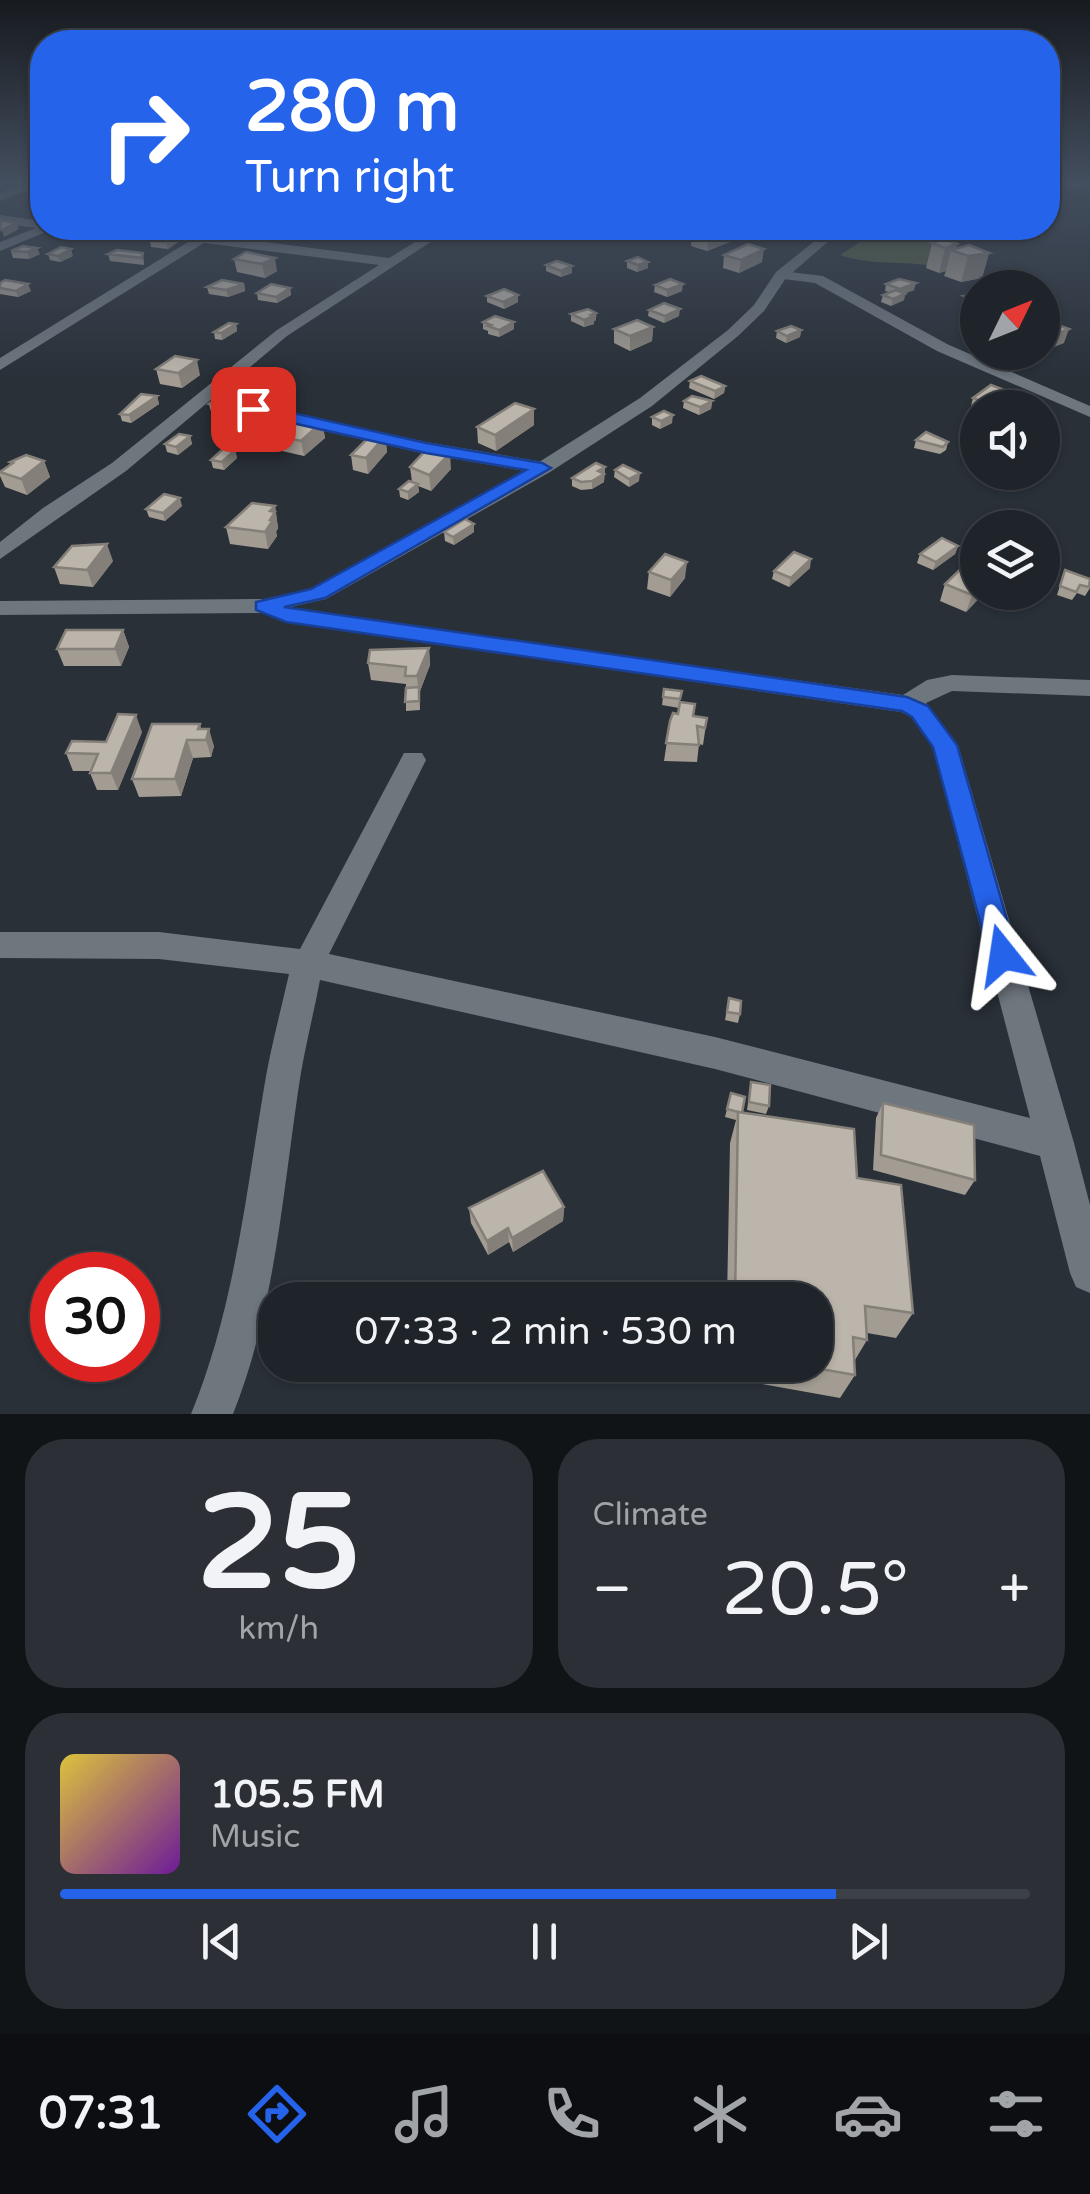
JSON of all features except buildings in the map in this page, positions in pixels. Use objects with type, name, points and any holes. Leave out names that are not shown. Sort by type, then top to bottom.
[{"type":"street","points":[[0,365],[191,246]]},
{"type":"street","points":[[258,246],[387,262]]},
{"type":"street","points":[[0,552],[50,512],[119,468],[282,333],[415,246]]},
{"type":"street","points":[[0,608],[264,606],[318,594],[542,468],[682,377],[759,308],[780,275],[816,246]]},
{"type":"street","points":[[780,275],[818,280],[944,348],[1090,412]]},
{"type":"street","points":[[203,398],[426,448],[542,468]]},
{"type":"street","points":[[264,606],[286,616],[907,704],[920,711],[945,745],[1090,1273]]},
{"type":"street","points":[[907,704],[936,686],[952,683],[1090,688]]},
{"type":"street","points":[[212,1414],[227,1377],[257,1253],[281,1088],[307,966],[413,760]]},
{"type":"street","points":[[0,945],[100,943],[212,950],[510,1004],[805,1073],[1056,1143]]},
{"type":"green space","points":[[854,246],[950,246],[926,265],[872,262],[840,255]]},
{"type":"route","points":[[253,409],[426,448],[542,468],[318,594],[264,606],[286,616],[907,704],[920,711],[945,745],[1003,955]]}]
